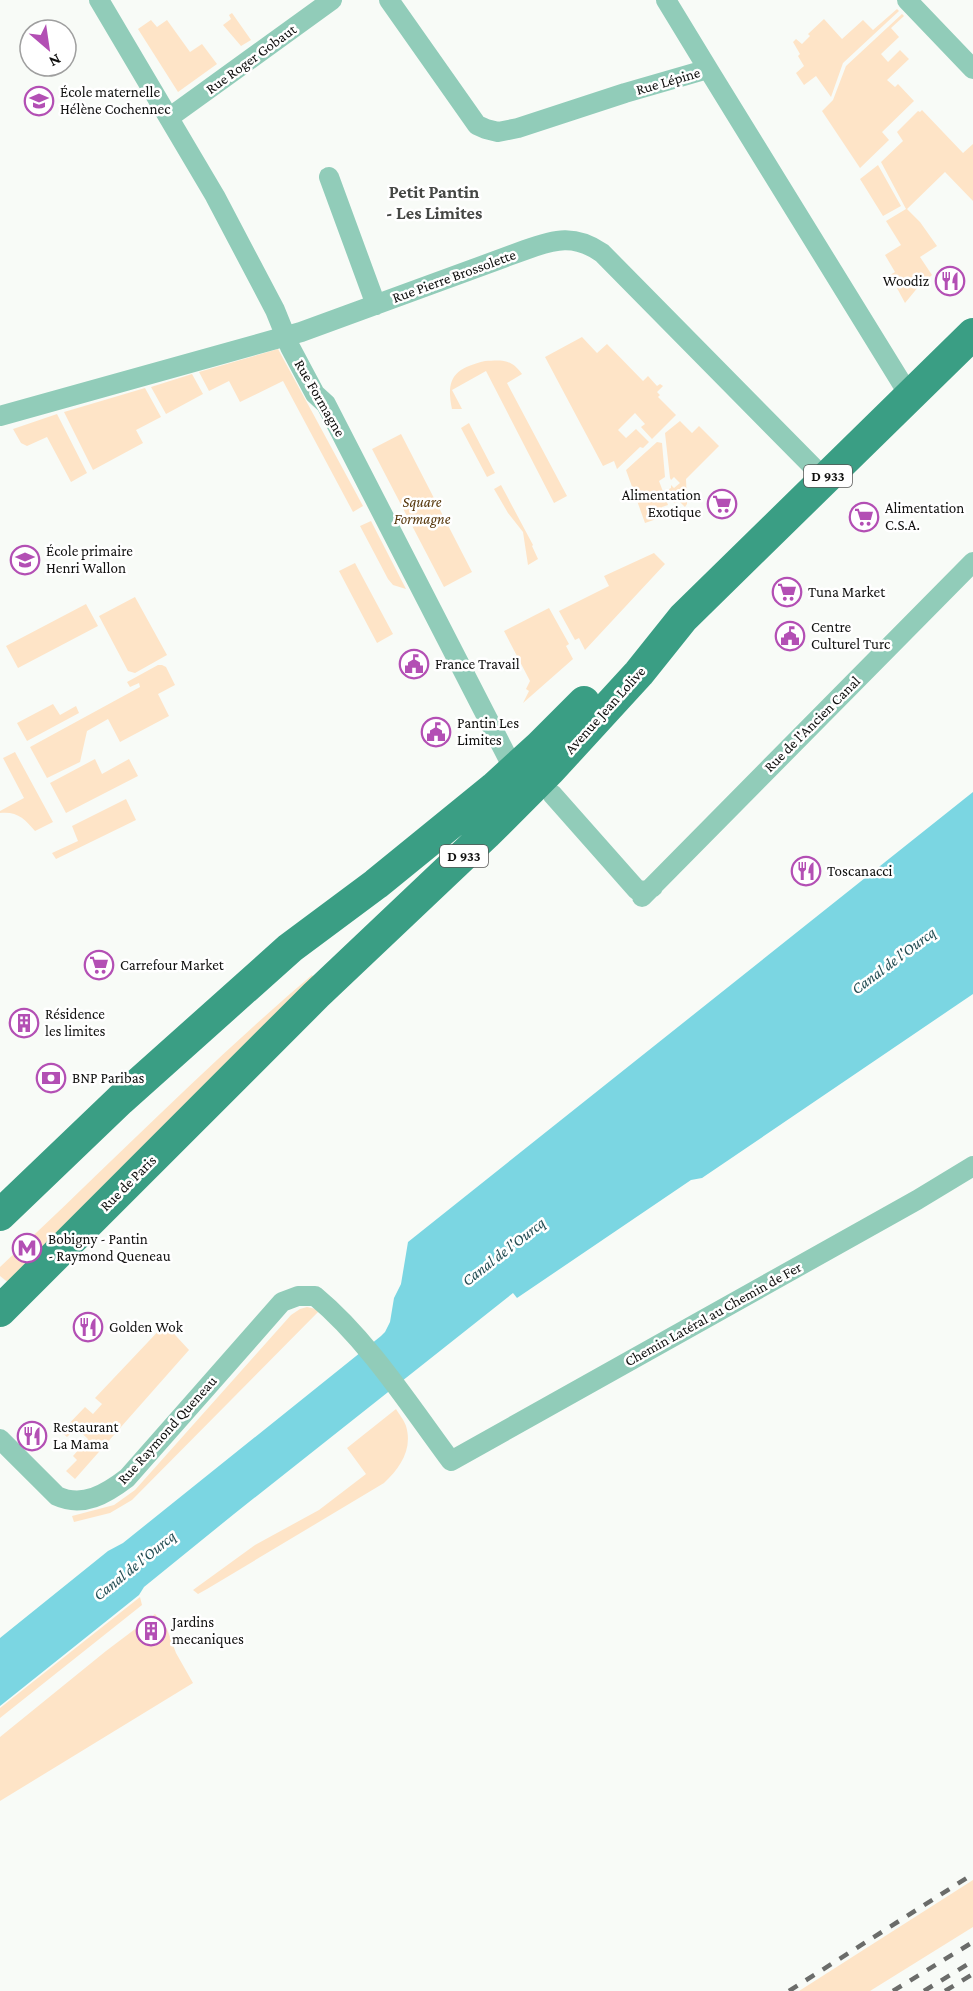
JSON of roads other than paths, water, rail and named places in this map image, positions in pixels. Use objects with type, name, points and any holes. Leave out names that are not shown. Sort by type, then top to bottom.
[{"type":"main road","name":"Avenue Jean Lolive","points":[[231,1080],[550,770],[639,673],[683,618],[973,334]]},
{"type":"main road","name":"D 933","points":[[0,1215],[120,1100],[290,948],[376,884],[494,788],[540,746],[627,659],[683,618]]},
{"type":"main road","name":"Rue de Paris","points":[[0,1311],[231,1080]]},
{"type":"street","name":"Rue Formagne","points":[[99,0],[215,196],[287,336],[290,347],[315,394],[326,404],[514,770]]},
{"type":"street","name":"Rue Roger Gobaut","points":[[170,117],[332,0]]},
{"type":"street","name":"Rue Lépine","points":[[389,0],[477,124],[498,132],[518,128],[708,69],[909,395]]},
{"type":"street","points":[[666,0],[708,69]]},
{"type":"street","points":[[907,0],[973,69]]},
{"type":"street","points":[[328,177],[376,305]]},
{"type":"street","name":"Rue Pierre Brossolette","points":[[0,417],[287,336],[548,242],[570,239],[591,246],[617,267],[825,479]]},
{"type":"street","name":"Rue de l'Ancien Canal","points":[[552,794],[637,890],[647,892],[973,562]]},
{"type":"street","name":"Chemin Latéral au Chemin de Fer","points":[[404,1397],[451,1461],[917,1200],[973,1166]]},
{"type":"street","name":"Rue Raymond Queneau","points":[[0,1439],[57,1496],[68,1501],[80,1501],[110,1492],[127,1478],[282,1302],[298,1296],[315,1296],[338,1316],[404,1397]]},
{"type":"water","name":"Canal de l'Ourcq","points":[[973,792],[973,994],[702,1178],[691,1180],[517,1298],[513,1293],[234,1514],[144,1587],[139,1595],[0,1706],[0,1638],[108,1551],[123,1543],[381,1336],[390,1322],[394,1298],[401,1284],[408,1242]]},
{"type":"railway","points":[[789,1991],[973,1874]]},
{"type":"railway","points":[[893,1991],[973,1942]]},
{"type":"railway","points":[[924,1991],[973,1961]]},
{"type":"railway","points":[[945,1991],[973,1974]]},
{"type":"place","name":"École maternelle Hélène Cochennec","points":[[39,101]]},
{"type":"place","name":"Woodiz","points":[[950,281]]},
{"type":"place","name":"Alimentation Exotique","points":[[722,504]]},
{"type":"place","name":"Alimentation C.S.A.","points":[[864,517]]},
{"type":"place","name":"École primaire Henri Wallon","points":[[25,560]]},
{"type":"place","name":"Tuna Market","points":[[787,592]]},
{"type":"place","name":"Centre Culturel Turc","points":[[790,636]]},
{"type":"place","name":"France Travail","points":[[414,664]]},
{"type":"place","name":"Pantin Les Limites","points":[[436,732]]},
{"type":"place","name":"Toscanacci","points":[[806,871]]},
{"type":"place","name":"Carrefour Market","points":[[99,965]]},
{"type":"place","name":"Résidence les limites","points":[[24,1023]]},
{"type":"place","name":"BNP Paribas","points":[[51,1078]]},
{"type":"place","name":"Bobigny - Pantin - Raymond Queneau","points":[[27,1248]]},
{"type":"place","name":"Golden Wok","points":[[88,1327]]},
{"type":"place","name":"Restaurant La Mama","points":[[32,1436]]},
{"type":"place","name":"Jardins mecaniques","points":[[151,1631]]},
{"type":"district","name":"Petit Pantin - Les Limites","points":[[434,202]]},
{"type":"park label","name":"Square Formagne","points":[[422,510]]}]
